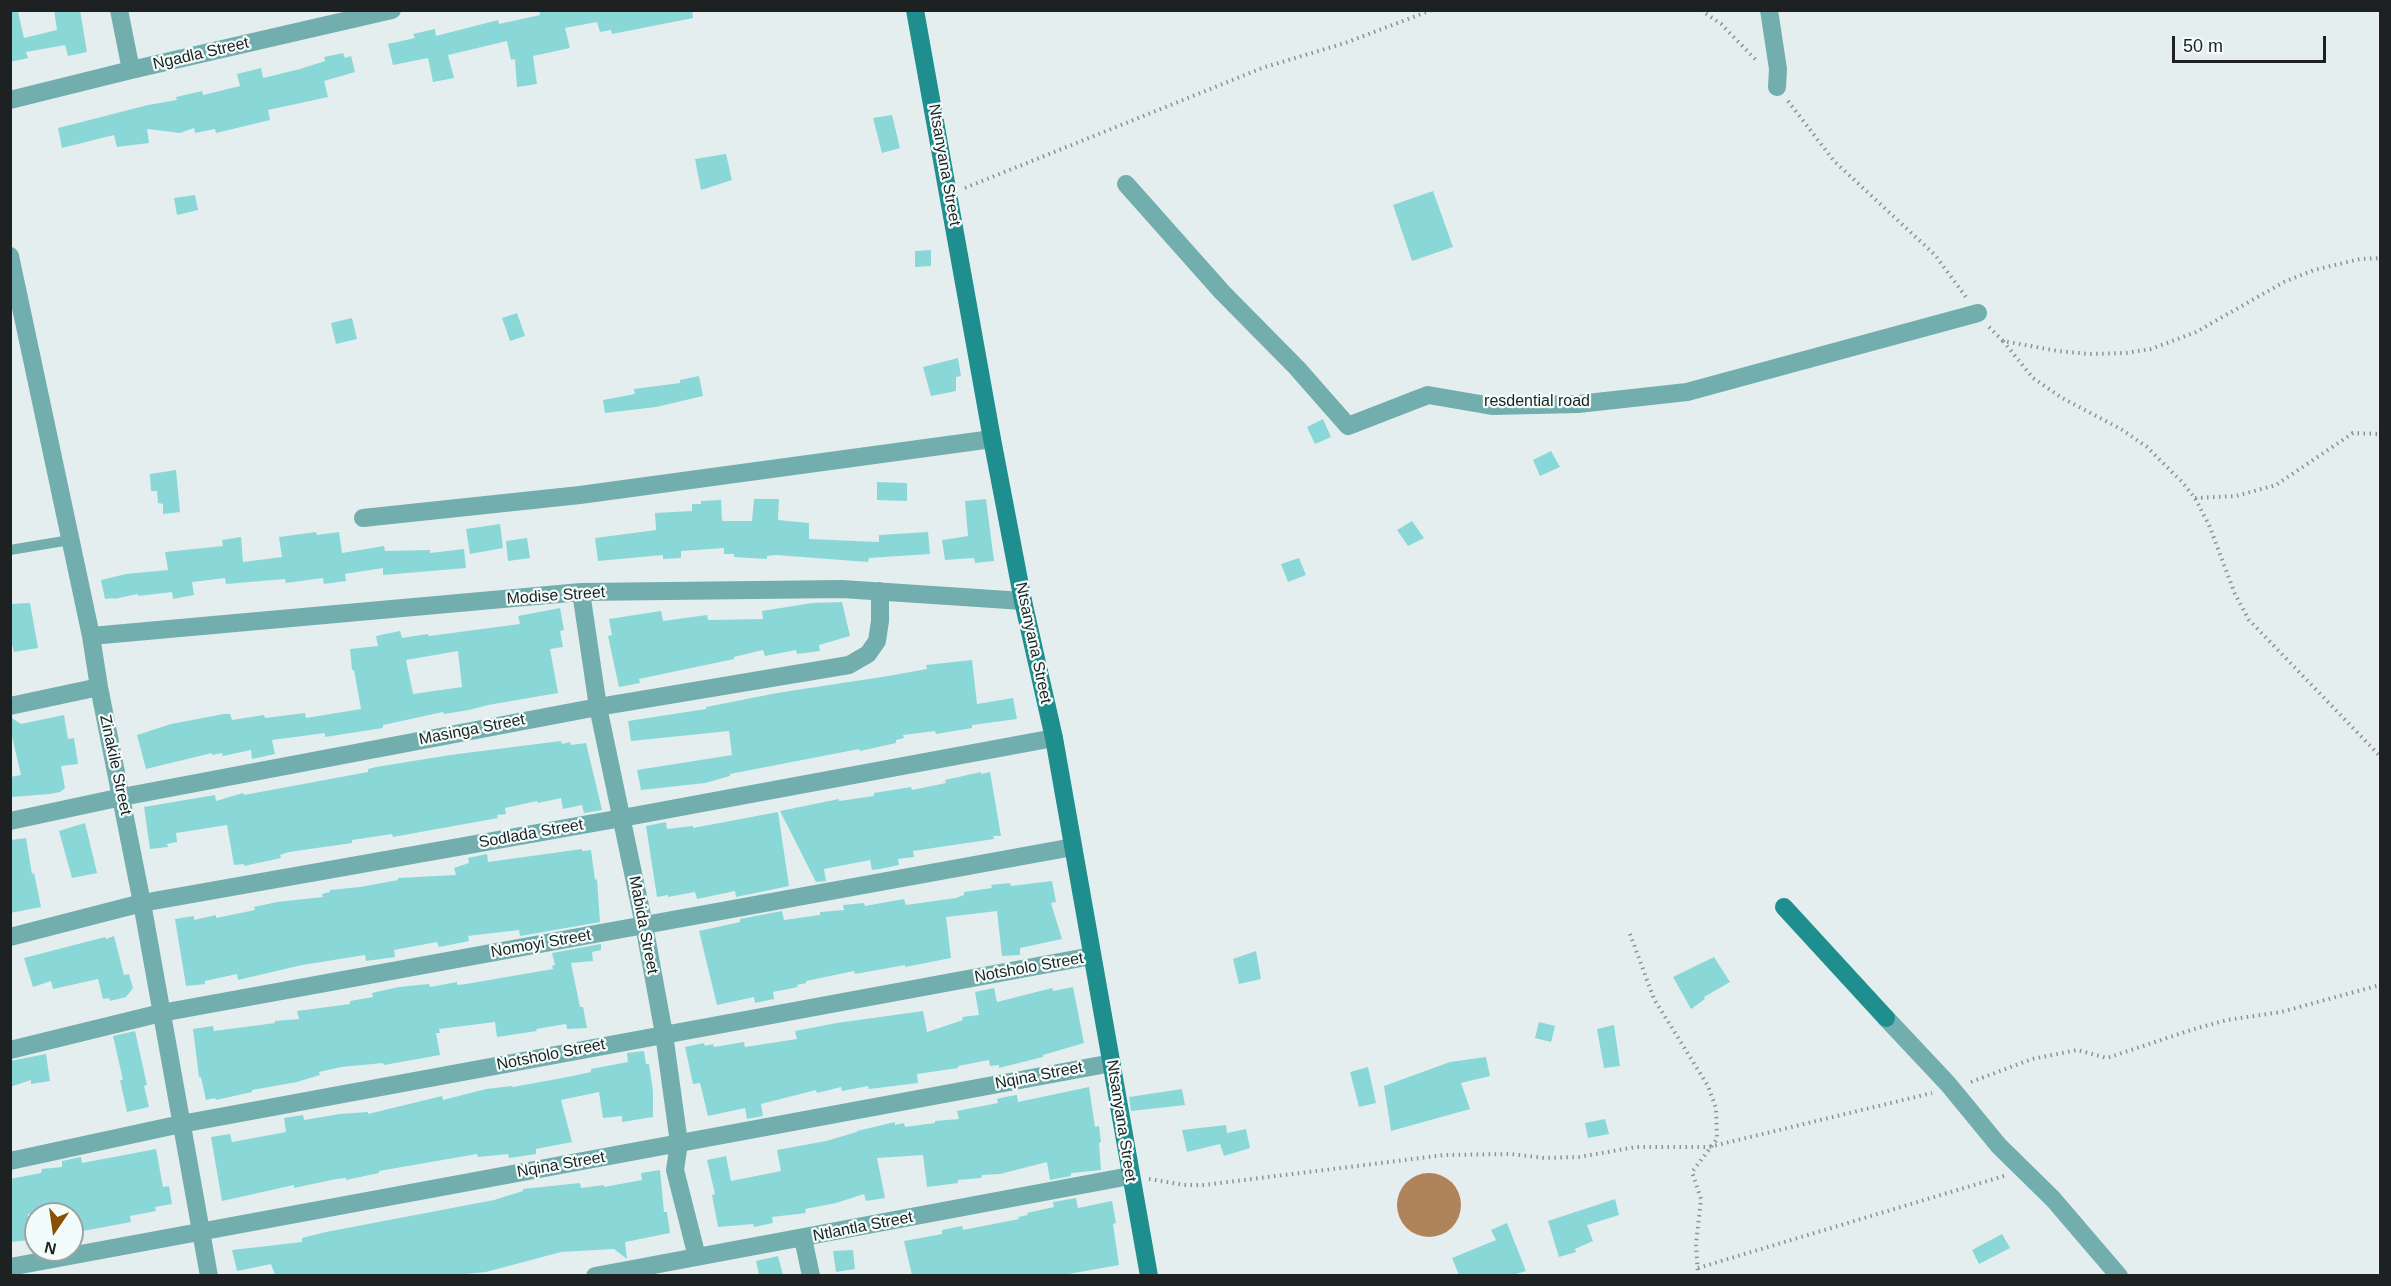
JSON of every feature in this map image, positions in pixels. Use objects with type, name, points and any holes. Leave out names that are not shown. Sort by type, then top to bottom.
[{"type":"street","points":[[119,10],[131,70]]},
{"type":"street","name":"Ngadla Street","points":[[10,100],[392,10]]},
{"type":"street","name":"Ntsanyana Street","points":[[915,10],[992,439],[1023,601],[1054,738],[1149,1275]]},
{"type":"street","points":[[1769,10],[1778,69],[1777,87]]},
{"type":"street","name":"resdential road","points":[[1126,184],[1222,292],[1297,368],[1348,426],[1428,394],[1492,406],[1578,404],[1687,392],[1978,313]]},
{"type":"street","name":"Zinakile Street","points":[[10,256],[91,636],[209,1275]]},
{"type":"street","points":[[363,518],[580,495],[992,439]]},
{"type":"street","name":"Modise Street","points":[[91,636],[581,592],[842,589],[1023,601]]},
{"type":"street","name":"Masinga Street","points":[[10,821],[122,797],[598,706],[849,665],[868,654],[877,640],[880,621],[880,591]]},
{"type":"street","name":"Mabida Street","points":[[581,592],[598,706],[644,925],[664,1034],[679,1143],[675,1170],[697,1257]]},
{"type":"street","points":[[10,706],[99,687]]},
{"type":"street","name":"Sodlada Street","points":[[10,937],[142,903],[1054,738]]},
{"type":"street","name":"Nomoyi Street","points":[[10,1050],[161,1013],[1073,847]]},
{"type":"street","points":[[1784,907],[1952,1088],[1999,1146],[2054,1199],[2119,1275]]},
{"type":"street","name":"Notsholo Street","points":[[10,1161],[181,1124],[1092,956]]},
{"type":"street","name":"Nqina Street","points":[[10,1267],[1112,1063]]},
{"type":"street","name":"Ntlantla Street","points":[[595,1275],[1130,1176]]},
{"type":"street","points":[[803,1238],[811,1275]]},
{"type":"lane","points":[[10,550],[70,540]]},
{"type":"path","points":[[949,194],[1262,68],[1345,43],[1432,10]]},
{"type":"path","points":[[1701,10],[1721,24],[1747,49],[1821,147],[1851,179],[1935,255],[1996,336],[2003,341],[2033,378],[2062,398],[2121,429],[2166,464],[2195,498],[2209,525],[2241,607],[2249,620],[2380,756]]},
{"type":"path","points":[[2003,341],[2089,354],[2126,353],[2151,348],[2196,332],[2284,282],[2314,270],[2349,261],[2380,258]]},
{"type":"path","points":[[2195,498],[2236,496],[2276,485],[2353,433],[2380,434]]},
{"type":"path","points":[[1629,934],[1654,999],[1708,1086],[1716,1108],[1718,1139],[1709,1147],[1692,1172],[1701,1199],[1696,1244],[1698,1275]]},
{"type":"path","points":[[1130,1176],[1184,1185],[1204,1185],[1445,1155],[1510,1154],[1544,1158],[1579,1156],[1636,1147],[1709,1147],[1952,1088],[2032,1059],[2077,1050],[2107,1058],[2227,1020],[2281,1012],[2380,985]]},
{"type":"path","points":[[1698,1268],[2008,1175],[2021,1167]]},
{"type":"shaded area","points":[[1429,1173],[1452,1182],[1461,1205],[1452,1228],[1429,1237],[1406,1228],[1397,1205],[1406,1182]]},
{"type":"building","points":[[54,10],[80,10],[87,52],[68,56],[65,45],[26,52],[28,58],[10,62],[10,12],[18,12],[24,38],[57,30]]},
{"type":"building","points":[[539,10],[692,10],[693,18],[612,34],[611,30],[600,32],[597,22],[565,28],[570,48],[533,56],[537,84],[517,87],[515,59],[511,60],[507,41],[448,55],[454,78],[433,82],[428,58],[393,65],[388,44],[415,38],[413,34],[435,29],[436,36],[498,20],[499,24],[540,15]]},
{"type":"building","points":[[343,53],[345,58],[351,56],[355,72],[324,81],[328,97],[268,110],[270,120],[216,133],[215,129],[195,133],[194,128],[180,133],[147,129],[149,143],[117,147],[114,135],[62,148],[58,128],[177,100],[176,97],[202,91],[203,95],[240,86],[237,74],[261,68],[263,78],[300,69],[325,61],[324,57]]},
{"type":"building","points":[[892,115],[900,148],[882,153],[873,118]]},
{"type":"building","points":[[726,154],[732,180],[701,190],[695,159]]},
{"type":"building","points":[[1433,191],[1453,247],[1412,261],[1393,205]]},
{"type":"building","points":[[195,195],[198,210],[177,215],[174,198]]},
{"type":"building","points":[[931,250],[931,266],[915,267],[915,251]]},
{"type":"building","points":[[517,313],[525,336],[510,341],[502,318]]},
{"type":"building","points":[[352,318],[357,339],[336,344],[331,323]]},
{"type":"building","points":[[958,358],[961,376],[956,377],[956,391],[931,396],[923,367]]},
{"type":"building","points":[[699,376],[703,396],[656,407],[605,413],[603,400],[635,394],[634,389],[680,383],[680,380]]},
{"type":"building","points":[[1323,419],[1331,437],[1315,444],[1307,427]]},
{"type":"building","points":[[1551,451],[1560,467],[1540,476],[1533,460]]},
{"type":"building","points":[[176,470],[180,512],[163,514],[163,504],[158,503],[157,491],[151,491],[150,474]]},
{"type":"building","points":[[877,482],[907,483],[907,501],[877,500]]},
{"type":"building","points":[[754,499],[779,499],[778,520],[809,523],[809,539],[879,542],[879,535],[928,532],[930,554],[869,558],[868,562],[776,555],[767,556],[767,559],[734,557],[734,554],[724,554],[724,548],[681,551],[681,558],[663,559],[663,555],[598,561],[595,538],[656,530],[655,513],[692,511],[692,504],[721,500],[722,521],[752,521]]},
{"type":"building","points":[[986,499],[994,561],[975,563],[974,558],[945,560],[942,540],[968,536],[965,501]]},
{"type":"building","points":[[1412,521],[1424,538],[1408,546],[1397,530]]},
{"type":"building","points":[[500,524],[503,548],[470,554],[466,529]]},
{"type":"building","points":[[316,532],[317,535],[339,532],[342,553],[384,546],[385,551],[430,550],[430,553],[464,549],[466,568],[383,575],[383,568],[345,574],[346,581],[324,584],[323,578],[286,583],[285,579],[226,584],[225,578],[192,582],[194,595],[173,599],[172,592],[105,599],[101,580],[126,574],[168,570],[165,552],[223,546],[222,540],[241,537],[243,562],[282,557],[279,537]]},
{"type":"building","points":[[527,538],[530,558],[508,561],[506,541]]},
{"type":"building","points":[[1299,558],[1306,575],[1288,582],[1281,564]]},
{"type":"building","points":[[842,602],[850,636],[819,645],[820,651],[797,654],[796,650],[765,656],[763,650],[734,657],[734,659],[639,679],[640,683],[619,687],[608,636],[612,635],[609,619],[661,611],[663,621],[707,615],[708,620],[763,619],[762,611],[812,603]]},
{"type":"building","points":[[30,603],[38,648],[14,652],[10,636],[10,604]]},
{"type":"building","points":[[560,608],[564,630],[560,631],[563,647],[550,649],[558,693],[469,710],[444,714],[443,712],[383,725],[383,728],[325,737],[325,733],[272,740],[275,754],[252,759],[251,750],[223,756],[222,753],[212,755],[212,753],[146,769],[137,735],[171,724],[224,714],[230,714],[232,720],[264,715],[265,718],[305,713],[306,718],[361,709],[354,670],[352,670],[350,649],[378,646],[376,636],[400,631],[402,638],[428,634],[429,636],[520,624],[518,616]],"holes":[[[458,651],[462,687],[413,694],[406,660]]]},
{"type":"building","points":[[972,660],[977,704],[1013,698],[1017,719],[972,725],[972,728],[936,734],[935,731],[903,735],[904,738],[896,740],[896,743],[860,751],[859,749],[730,774],[730,776],[705,783],[641,790],[637,770],[732,755],[729,731],[631,741],[628,721],[706,709],[706,707],[777,693],[927,669],[926,665]]},
{"type":"building","points":[[64,715],[68,739],[74,738],[78,764],[61,766],[65,788],[60,792],[50,794],[12,797],[10,777],[21,775],[10,728],[10,717],[21,724]]},
{"type":"building","points":[[561,741],[562,744],[570,742],[571,745],[586,743],[602,810],[584,813],[582,805],[563,809],[561,798],[538,803],[537,801],[505,808],[506,814],[497,815],[498,818],[393,837],[392,834],[352,840],[352,843],[289,852],[280,855],[281,858],[244,866],[244,864],[234,865],[227,825],[176,833],[177,842],[167,844],[168,847],[150,849],[144,807],[215,795],[216,801],[243,793],[244,795],[368,772],[368,769],[376,767]]},
{"type":"building","points":[[981,772],[981,774],[990,772],[1001,836],[913,851],[914,857],[898,859],[899,865],[880,869],[872,870],[870,860],[824,869],[826,881],[816,882],[780,811],[839,799],[839,801],[874,796],[874,793],[911,787],[912,790],[946,783],[945,780]]},
{"type":"building","points":[[778,812],[789,886],[736,897],[735,891],[697,899],[695,892],[657,897],[646,826],[666,822],[667,829],[693,826],[693,828]]},
{"type":"building","points":[[85,823],[97,873],[72,878],[59,831]]},
{"type":"building","points":[[26,838],[41,907],[10,913],[10,840]]},
{"type":"building","points":[[582,849],[582,851],[591,850],[595,880],[597,879],[600,922],[520,936],[519,930],[468,936],[469,941],[439,947],[437,942],[394,950],[395,957],[366,961],[365,955],[302,965],[238,980],[237,974],[205,981],[205,984],[186,986],[175,919],[194,916],[194,920],[216,915],[216,918],[255,910],[254,907],[277,902],[323,897],[322,894],[330,890],[360,887],[398,880],[398,878],[456,875],[454,868],[469,863],[468,858],[487,854],[488,862]]},
{"type":"building","points":[[1052,881],[1056,902],[1051,903],[1062,939],[1020,948],[1020,955],[1002,956],[997,911],[946,917],[951,958],[855,974],[854,971],[806,981],[806,983],[797,985],[798,987],[773,992],[774,999],[755,1003],[754,997],[717,1005],[699,931],[740,922],[740,919],[782,911],[784,920],[820,915],[820,912],[844,910],[843,905],[864,903],[865,906],[904,899],[906,905],[956,898],[964,895],[964,892],[992,888],[991,885],[1010,883],[1011,886]]},
{"type":"building","points":[[114,936],[124,975],[129,974],[133,988],[126,997],[110,1001],[109,998],[103,999],[98,979],[53,989],[51,981],[33,987],[24,958]]},
{"type":"building","points":[[601,944],[601,950],[592,952],[593,961],[571,963],[587,1028],[567,1029],[566,1024],[497,1037],[495,1022],[439,1029],[440,1033],[436,1033],[440,1055],[384,1065],[383,1063],[341,1067],[319,1072],[320,1075],[297,1082],[252,1090],[252,1092],[216,1100],[215,1098],[206,1100],[201,1077],[199,1077],[193,1029],[213,1026],[214,1031],[299,1019],[297,1011],[350,1004],[350,1001],[373,997],[372,993],[399,987],[429,984],[430,987],[457,982],[457,985],[466,984],[553,969],[552,966],[555,965],[552,953]]},
{"type":"building","points":[[1256,951],[1261,979],[1239,984],[1233,959]]},
{"type":"building","points":[[1714,957],[1730,982],[1704,997],[1705,999],[1691,1009],[1673,977]]},
{"type":"building","points":[[1073,987],[1084,1043],[1043,1055],[1043,1057],[999,1068],[999,1065],[990,1066],[989,1060],[958,1066],[958,1068],[917,1074],[918,1083],[869,1089],[868,1086],[842,1091],[841,1087],[817,1093],[816,1090],[761,1104],[763,1116],[747,1119],[745,1108],[708,1116],[700,1083],[693,1084],[685,1047],[704,1043],[705,1046],[713,1044],[714,1047],[744,1042],[745,1047],[797,1039],[795,1031],[923,1011],[927,1032],[963,1020],[962,1017],[979,1015],[975,992],[994,988],[997,1002],[1052,988],[1053,991]]},
{"type":"building","points":[[1539,1022],[1555,1026],[1551,1042],[1535,1038]]},
{"type":"building","points":[[1614,1025],[1620,1066],[1604,1068],[1597,1029]]},
{"type":"building","points":[[135,1031],[147,1085],[144,1086],[149,1107],[127,1112],[120,1080],[123,1080],[113,1036]]},
{"type":"building","points":[[644,1051],[646,1064],[649,1064],[653,1091],[653,1117],[622,1122],[622,1116],[603,1118],[599,1092],[561,1100],[572,1142],[536,1149],[536,1154],[509,1158],[508,1154],[478,1157],[477,1154],[379,1171],[379,1173],[346,1180],[346,1178],[336,1179],[294,1188],[294,1185],[222,1201],[211,1137],[230,1134],[232,1142],[286,1132],[284,1118],[303,1115],[304,1120],[340,1114],[368,1112],[368,1114],[442,1096],[443,1100],[486,1089],[513,1087],[573,1076],[591,1072],[591,1069],[628,1062],[627,1053]]},
{"type":"building","points":[[46,1054],[50,1081],[31,1084],[31,1080],[10,1087],[10,1061]]},
{"type":"building","points":[[1486,1057],[1490,1076],[1461,1083],[1470,1109],[1391,1131],[1384,1086],[1450,1062]]},
{"type":"building","points":[[1368,1067],[1376,1103],[1359,1107],[1350,1072]]},
{"type":"building","points":[[1089,1087],[1095,1127],[1099,1126],[1101,1170],[1071,1173],[1071,1176],[1050,1180],[1047,1162],[1000,1174],[982,1175],[981,1178],[958,1180],[958,1183],[927,1187],[923,1155],[877,1158],[885,1198],[866,1201],[864,1194],[836,1203],[805,1209],[806,1213],[772,1217],[773,1223],[754,1227],[753,1224],[718,1227],[712,1195],[715,1194],[707,1160],[726,1156],[731,1181],[781,1171],[777,1150],[826,1141],[895,1122],[895,1125],[904,1123],[905,1127],[959,1119],[957,1111],[998,1103],[997,1099],[1005,1097],[1017,1095],[1018,1102]]},
{"type":"building","points":[[1182,1089],[1185,1105],[1131,1111],[1129,1097]]},
{"type":"building","points":[[1605,1119],[1609,1134],[1588,1138],[1585,1123]]},
{"type":"building","points":[[1226,1125],[1227,1133],[1246,1129],[1250,1148],[1224,1156],[1220,1144],[1187,1152],[1182,1130]]},
{"type":"building","points":[[156,1149],[163,1187],[169,1186],[172,1204],[155,1207],[156,1211],[130,1216],[131,1222],[84,1231],[84,1202],[24,1202],[24,1241],[10,1242],[10,1179],[41,1173],[42,1169],[62,1167],[62,1161],[81,1157],[82,1163]]},
{"type":"building","points":[[660,1170],[664,1212],[667,1212],[670,1233],[625,1242],[627,1259],[614,1249],[561,1252],[486,1272],[455,1275],[275,1275],[271,1264],[237,1271],[232,1250],[302,1242],[302,1238],[326,1232],[494,1200],[523,1191],[523,1189],[580,1183],[581,1188],[604,1185],[604,1187],[642,1180],[641,1173]]},
{"type":"building","points":[[1076,1198],[1078,1208],[1112,1201],[1119,1265],[1063,1275],[912,1275],[904,1241],[942,1234],[942,1230],[962,1226],[963,1230],[1019,1219],[1018,1217],[1028,1215],[1027,1213],[1054,1207],[1053,1202]]},
{"type":"building","points":[[1615,1199],[1619,1215],[1587,1225],[1593,1241],[1575,1249],[1576,1252],[1559,1257],[1548,1221]]},
{"type":"building","points":[[1507,1223],[1526,1271],[1513,1275],[1459,1275],[1452,1258],[1496,1240],[1491,1230]]},
{"type":"building","points":[[2002,1234],[2010,1248],[1979,1264],[1972,1250]]},
{"type":"building","points":[[853,1250],[855,1269],[836,1272],[833,1251]]},
{"type":"building","points":[[778,1256],[783,1275],[759,1275],[756,1261]]}]
